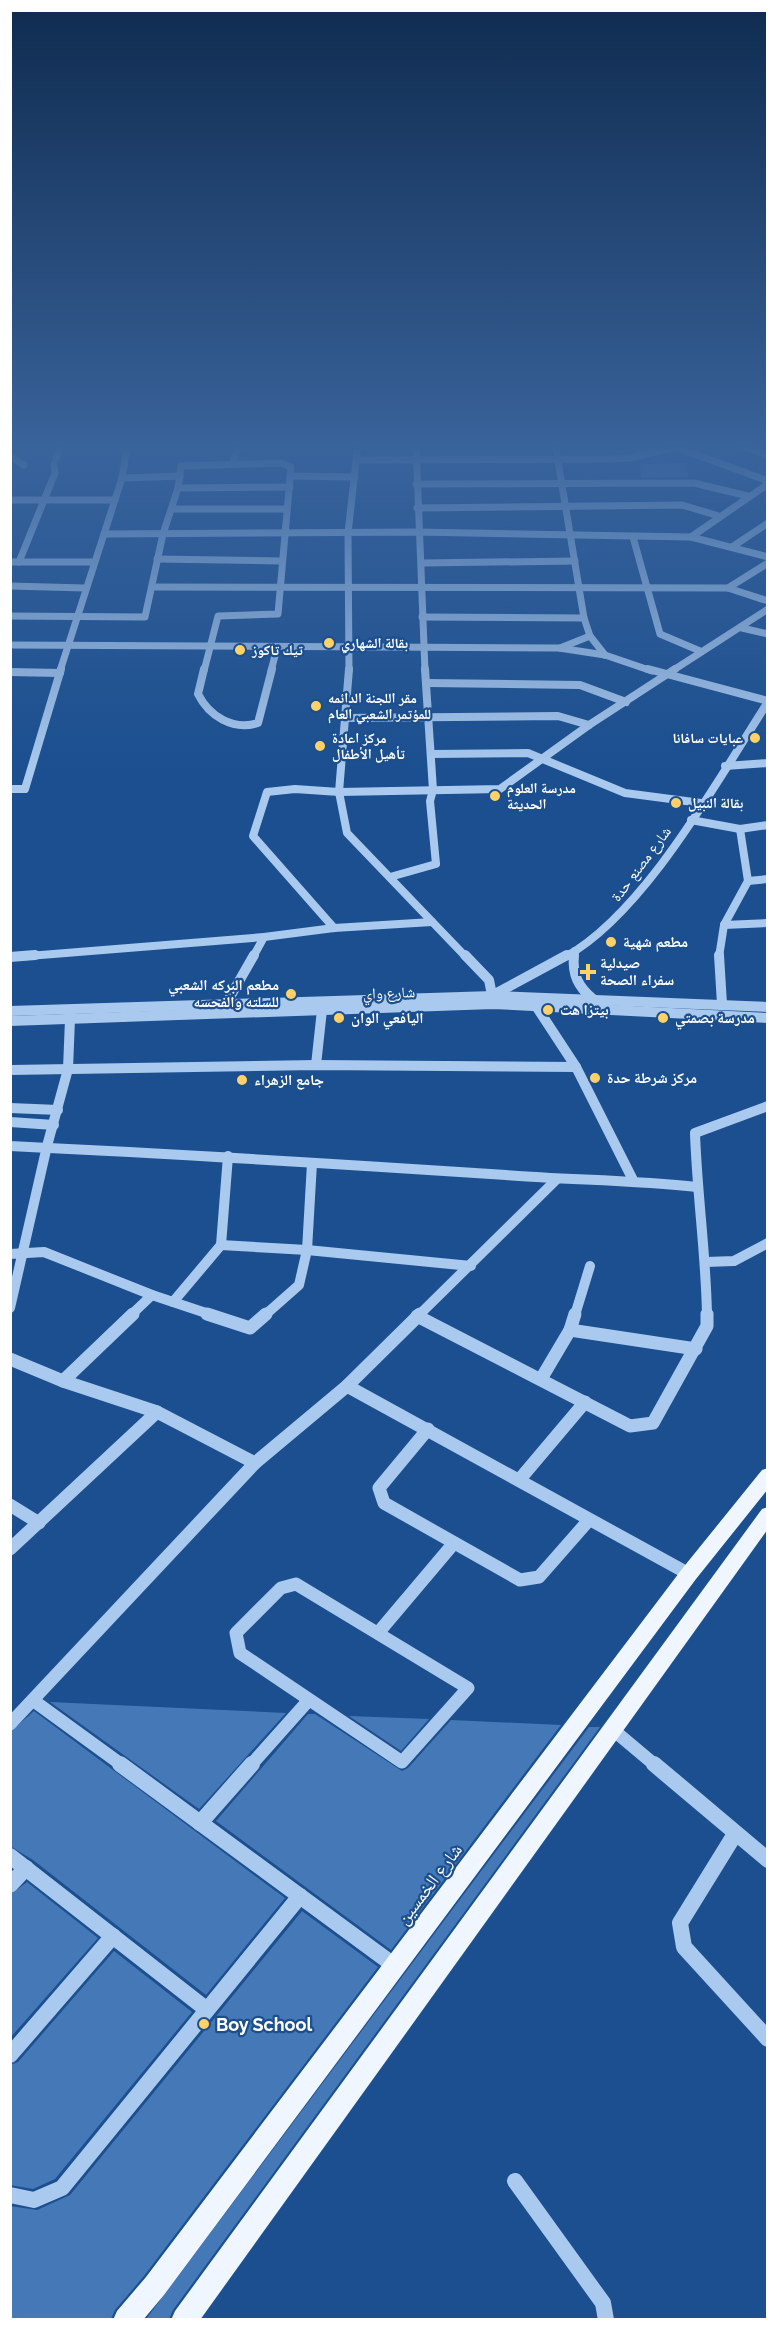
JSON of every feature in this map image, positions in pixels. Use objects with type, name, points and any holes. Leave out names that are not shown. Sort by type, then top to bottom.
[{"type":"main road","name":"شارع الخمسين","points":[[126,2319],[155,2286],[689,1574],[768,1475]]},
{"type":"main road","points":[[184,2319],[768,1514]]},
{"type":"street","points":[[19,562],[23,552]]},
{"type":"street","points":[[10,789],[25,789],[98,552]]},
{"type":"street","points":[[10,616],[145,617],[159,552]]},
{"type":"street","points":[[277,648],[262,719],[253,726],[245,727],[216,715],[201,702],[198,694],[208,647],[218,616],[278,614],[282,588],[283,552]]},
{"type":"street","points":[[349,552],[351,648],[339,792],[347,833],[489,980],[493,1000]]},
{"type":"street","points":[[390,877],[436,864],[430,801],[433,790],[423,649],[420,552]]},
{"type":"street","points":[[574,552],[584,618],[590,636],[605,655]]},
{"type":"street","points":[[637,552],[660,634],[700,651]]},
{"type":"street","points":[[749,552],[768,557]]},
{"type":"street","points":[[157,559],[281,561]]},
{"type":"street","points":[[422,563],[575,561]]},
{"type":"street","points":[[10,562],[94,562]]},
{"type":"street","points":[[728,588],[768,563]]},
{"type":"street","points":[[10,586],[85,588]]},
{"type":"street","points":[[153,587],[350,586],[579,590],[728,588],[768,601]]},
{"type":"street","points":[[334,928],[253,836],[267,792],[295,789],[339,792],[500,789],[589,725],[667,676],[700,651],[742,628],[768,609]]},
{"type":"street","points":[[422,617],[584,618]]},
{"type":"street","points":[[742,628],[768,634]]},
{"type":"street","points":[[559,648],[590,636]]},
{"type":"street","points":[[10,645],[559,648],[605,655],[667,676],[768,702]]},
{"type":"street","points":[[10,672],[60,673]]},
{"type":"street","points":[[427,683],[580,685],[626,702]]},
{"type":"street","name":"شارع مصنع حدة","points":[[493,1000],[575,951],[609,925],[636,896],[691,820],[724,766],[768,702]]},
{"type":"street","points":[[346,718],[558,716],[589,725]]},
{"type":"street","points":[[430,754],[518,752],[543,759],[625,793],[701,803]]},
{"type":"street","points":[[724,766],[768,763]]},
{"type":"street","points":[[691,820],[740,828],[768,825]]},
{"type":"street","points":[[722,1004],[720,950],[724,925],[748,881],[740,828]]},
{"type":"street","points":[[748,881],[768,879]]},
{"type":"street","points":[[10,957],[264,937],[334,928],[432,922]]},
{"type":"street","points":[[724,925],[768,923]]},
{"type":"street","points":[[225,1004],[264,937]]},
{"type":"street","points":[[575,951],[573,965],[575,978],[581,991],[594,999]]},
{"type":"street","name":"شارع واي","points":[[14,1016],[225,1004],[493,1000],[594,999],[768,1007]]},
{"type":"street","name":"شارع واي","points":[[14,1016],[70,1020],[322,1010],[493,1000],[536,1006],[768,1018]]},
{"type":"street","points":[[536,1006],[576,1067],[633,1180]]},
{"type":"street","points":[[316,1065],[322,1010]]},
{"type":"street","points":[[10,1308],[16,1254],[68,1069],[70,1020]]},
{"type":"street","points":[[10,1070],[316,1065],[576,1067]]},
{"type":"street","points":[[417,1316],[630,1426],[653,1423],[696,1349],[706,1326],[706,1262],[697,1186],[695,1133],[768,1106]]},
{"type":"street","points":[[10,1108],[58,1110]]},
{"type":"street","points":[[10,1122],[54,1125]]},
{"type":"street","points":[[10,1146],[228,1156],[557,1179],[633,1180],[697,1186]]},
{"type":"street","points":[[173,1302],[221,1245],[228,1156]]},
{"type":"street","points":[[16,1254],[44,1252],[152,1295],[250,1328],[299,1285],[307,1250],[312,1163]]},
{"type":"street","points":[[10,1724],[255,1463],[347,1386],[557,1179]]},
{"type":"street","points":[[706,1262],[734,1261],[768,1243]]},
{"type":"street","points":[[221,1245],[307,1250],[471,1266]]},
{"type":"street","points":[[541,1379],[570,1330],[590,1266]]},
{"type":"street","points":[[63,1381],[152,1295]]},
{"type":"street","points":[[570,1330],[696,1349]]},
{"type":"street","points":[[10,1359],[63,1381],[157,1412],[255,1463]]},
{"type":"street","points":[[347,1386],[520,1479],[589,1520],[689,1574]]},
{"type":"street","points":[[520,1479],[585,1402]]},
{"type":"street","points":[[10,1549],[157,1412]]},
{"type":"street","points":[[428,1429],[379,1488],[384,1503],[454,1543],[520,1580],[539,1577],[589,1520]]},
{"type":"street","points":[[10,1505],[39,1523]]},
{"type":"street","points":[[378,1634],[454,1543]]},
{"type":"street","points":[[297,1584],[378,1634],[468,1688],[402,1762],[308,1701],[240,1653],[236,1633],[281,1588],[297,1584]]},
{"type":"street","points":[[34,1701],[395,1966]]},
{"type":"street","points":[[200,1823],[308,1701]]},
{"type":"street","points":[[611,1728],[768,1860]]},
{"type":"street","points":[[735,1834],[680,1923],[684,1947],[734,1999],[768,2040]]},
{"type":"street","points":[[10,1856],[206,2009]]},
{"type":"street","points":[[10,1885],[26,1868]]},
{"type":"street","points":[[10,2195],[34,2200],[62,2188],[300,1896]]},
{"type":"street","points":[[10,2055],[113,1936]]},
{"type":"street","points":[[515,2181],[603,2303],[606,2319]]},
{"type":"building","points":[[50,1702],[286,1713],[199,1809]]},
{"type":"building","points":[[34,1711],[285,1898],[206,1995],[33,1860],[10,1846],[10,1732]]},
{"type":"building","points":[[308,1714],[315,1714],[402,1771],[408,1768],[451,1720],[561,1725],[391,1950],[216,1821]]},
{"type":"building","points":[[349,1716],[429,1719],[401,1751]]},
{"type":"building","points":[[589,1727],[600,1727],[173,2310],[169,2319],[146,2319]]},
{"type":"building","points":[[27,1882],[98,1938],[10,2038],[10,1895]]},
{"type":"building","points":[[302,1911],[378,1967],[144,2276],[115,2310],[111,2319],[10,2319],[10,2206],[37,2210],[70,2195]]},
{"type":"building","points":[[114,1951],[192,2012],[55,2179],[33,2189],[10,2185],[10,2065],[18,2062]]},
{"type":"place","name":"بقالة الشهاري","points":[[329,643]]},
{"type":"place","name":"تيك تاكوز","points":[[240,650]]},
{"type":"place","name":"مقر اللجنة الدائمه للمؤتمر الشعبي العام","points":[[316,706]]},
{"type":"place","name":"عبايات سافانا","points":[[755,738]]},
{"type":"place","name":"مركز اعادة تأهيل الأطفال","points":[[320,746]]},
{"type":"place","name":"مدرسة العلوم الحديثة","points":[[495,796]]},
{"type":"place","name":"بقالة النبيل","points":[[676,803]]},
{"type":"place","name":"مطعم شهية","points":[[611,942]]},
{"type":"place","name":"صيدلية سفراء الصحة","points":[[588,972]]},
{"type":"place","name":"مطعم البركه الشعبي للسلته والفحسه","points":[[291,994]]},
{"type":"place","name":"بيتزا هت","points":[[548,1010]]},
{"type":"place","name":"اليافعي الوان","points":[[339,1018]]},
{"type":"place","name":"مدرسة بصمتي","points":[[663,1018]]},
{"type":"place","name":"مركز شرطة حدة","points":[[595,1078]]},
{"type":"place","name":"جامع الزهراء","points":[[242,1080]]},
{"type":"place","name":"Boy School","points":[[204,2024]]}]
